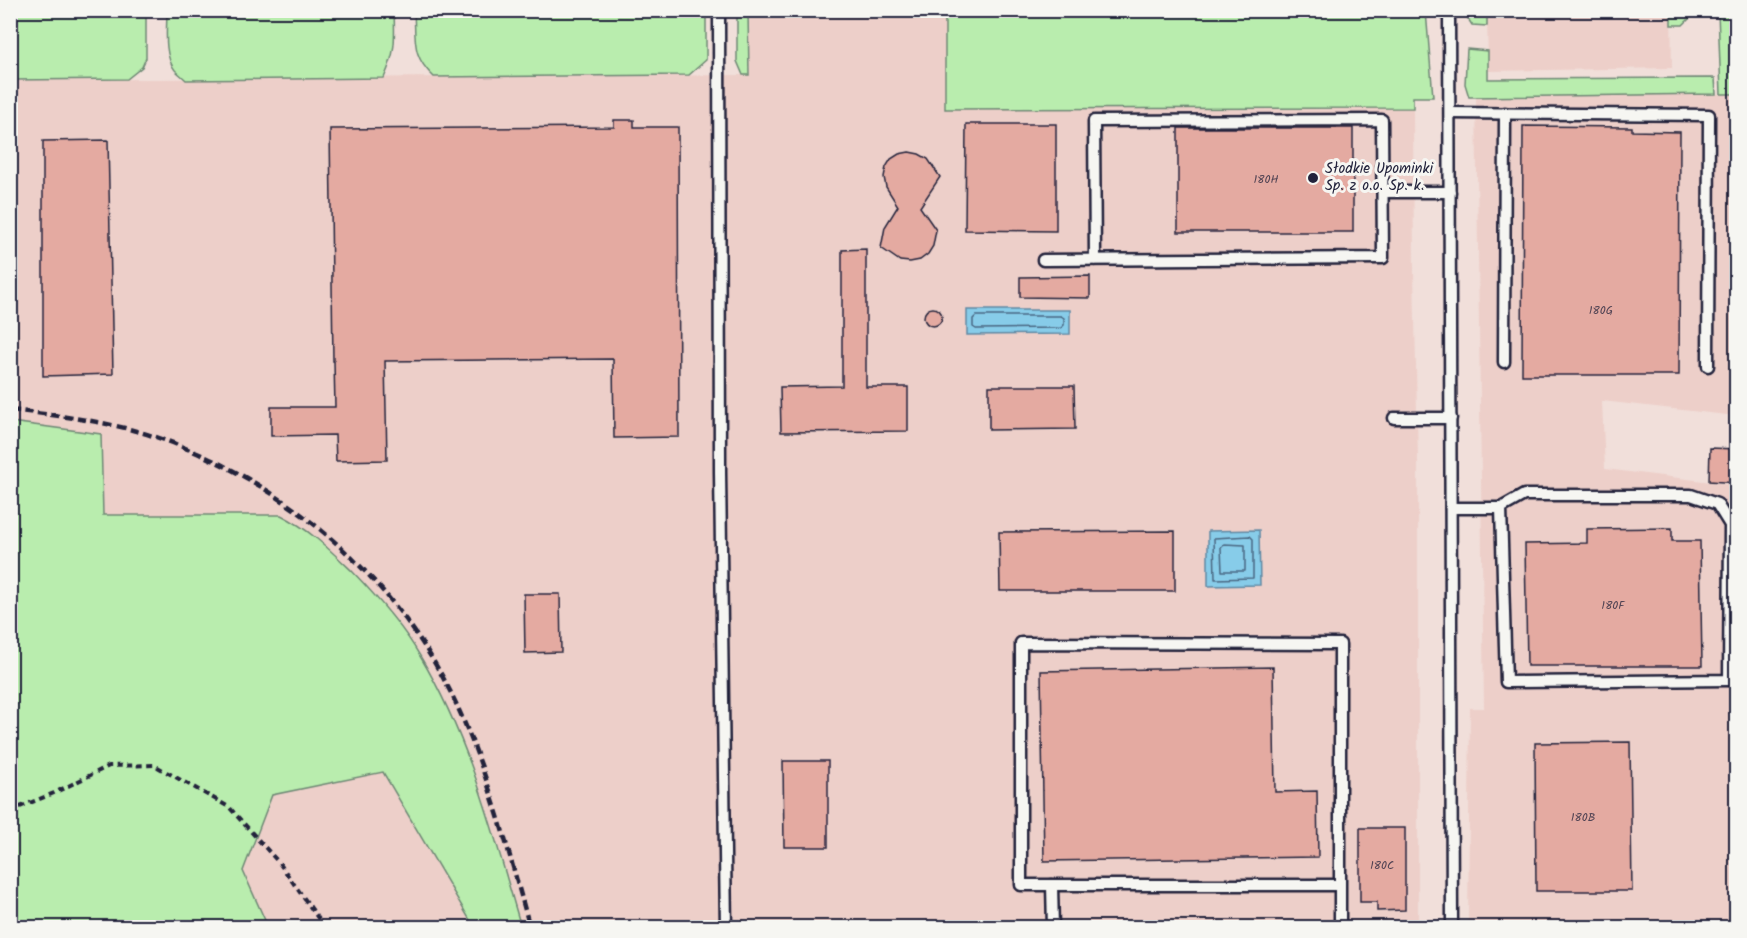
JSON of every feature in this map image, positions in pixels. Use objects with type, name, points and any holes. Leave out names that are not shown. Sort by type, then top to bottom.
[{"type":"lane","points":[[719,10],[720,472],[726,927]]},
{"type":"lane","points":[[1449,10],[1452,927]]},
{"type":"lane","points":[[1450,113],[1709,115],[1708,366]]},
{"type":"lane","points":[[1504,362],[1505,113]]},
{"type":"lane","points":[[1043,260],[1095,260],[1383,258],[1382,120],[1094,121],[1095,260]]},
{"type":"lane","points":[[1383,192],[1450,192]]},
{"type":"lane","points":[[1394,418],[1451,418]]},
{"type":"lane","points":[[1451,508],[1501,508],[1524,495],[1690,495],[1717,504],[1730,525],[1729,680],[1506,682],[1501,508]]},
{"type":"lane","points":[[1340,885],[1021,885],[1021,643],[1340,644],[1340,885],[1340,927]]},
{"type":"lane","points":[[1052,885],[1053,927]]},
{"type":"path","points":[[10,811],[54,793],[109,766],[154,765],[229,807],[280,864],[325,927]]},
{"type":"shaded area","points":[[945,10],[945,109],[1413,108],[1418,461],[1418,927],[521,927],[489,816],[462,742],[439,689],[419,653],[377,597],[329,549],[281,515],[103,515],[101,434],[11,422],[11,80],[749,75],[748,11]]},
{"type":"shaded area","points":[[1487,11],[1671,11],[1672,68],[1488,71]]},
{"type":"shaded area","points":[[1736,94],[1736,416],[1602,401],[1605,469],[1736,485],[1735,927],[1468,928],[1470,708],[1484,708],[1476,96]]},
{"type":"shaded area","points":[[383,772],[474,927],[268,927],[243,871],[272,795]]},
{"type":"green space","points":[[11,10],[146,11],[146,58],[142,67],[127,79],[11,80]]},
{"type":"green space","points":[[167,11],[394,11],[393,53],[384,78],[186,80],[175,70],[169,57]]},
{"type":"green space","points":[[414,11],[706,11],[706,60],[689,75],[434,77],[421,62],[418,54]]},
{"type":"green space","points":[[737,11],[748,11],[749,75],[743,75],[737,61]]},
{"type":"green space","points":[[945,11],[1426,11],[1433,97],[1413,97],[1413,108],[945,109]]},
{"type":"green space","points":[[1463,11],[1487,11],[1487,26],[1472,25]]},
{"type":"green space","points":[[1671,11],[1693,11],[1693,15],[1683,25],[1671,25]]},
{"type":"green space","points":[[1718,11],[1736,11],[1736,94],[1721,94]]},
{"type":"green space","points":[[1467,49],[1488,51],[1488,79],[1715,78],[1716,94],[1469,97],[1465,84]]},
{"type":"green space","points":[[11,422],[101,434],[103,515],[281,515],[310,533],[352,571],[397,622],[438,688],[479,788],[521,927],[474,927],[383,772],[272,795],[243,871],[268,927],[11,927]]},
{"type":"green space","points":[[1734,706],[1736,706],[1736,928],[1735,927]]},
{"type":"water","points":[[967,310],[1070,310],[1070,334],[967,335]]},
{"type":"water","points":[[1259,530],[1260,585],[1208,586],[1208,531]]},
{"type":"building","points":[[614,120],[634,120],[634,127],[678,127],[679,437],[614,438],[613,359],[385,361],[387,460],[336,461],[335,435],[271,436],[271,407],[335,407],[330,129],[614,127]]},
{"type":"building","points":[[966,124],[1056,124],[1056,231],[965,230]]},
{"type":"building","points":[[1523,126],[1632,127],[1632,131],[1680,132],[1679,375],[1522,375]]},
{"type":"building","points":[[1178,128],[1353,128],[1353,232],[1178,232]]},
{"type":"building","points":[[108,140],[113,374],[43,376],[43,141]]},
{"type":"building","points":[[909,152],[928,159],[940,177],[920,207],[936,230],[933,246],[920,260],[910,262],[900,261],[881,248],[885,227],[898,206],[886,187],[884,177],[886,167],[891,159]]},
{"type":"building","points":[[866,249],[866,387],[908,387],[908,431],[781,432],[780,387],[842,386],[842,250]]},
{"type":"building","points":[[1090,276],[1090,298],[1020,297],[1020,277]]},
{"type":"building","points":[[929,308],[937,308],[942,313],[940,324],[929,326],[924,321],[924,313]]},
{"type":"building","points":[[989,386],[1074,386],[1075,429],[989,430]]},
{"type":"building","points":[[1710,448],[1737,449],[1737,483],[1709,481]]},
{"type":"building","points":[[1672,528],[1672,541],[1700,541],[1702,666],[1527,666],[1525,544],[1587,543],[1587,529]]},
{"type":"building","points":[[1175,531],[1175,591],[1000,591],[999,532]]},
{"type":"building","points":[[524,594],[560,594],[561,652],[525,653]]},
{"type":"building","points":[[1273,667],[1275,792],[1317,791],[1318,857],[1044,861],[1041,671]]},
{"type":"building","points":[[1630,742],[1632,891],[1536,891],[1535,743]]},
{"type":"building","points":[[783,761],[828,761],[828,847],[784,847]]},
{"type":"building","points":[[1360,828],[1405,828],[1405,910],[1377,911],[1377,902],[1360,902]]},
{"type":"railway","points":[[10,410],[108,424],[140,432],[189,450],[237,473],[282,500],[323,532],[362,568],[396,607],[427,650],[452,695],[486,780],[530,928]]},
{"type":"place","name":"Słodkie Upominki Sp. z o.o. Sp. k.","points":[[1313,178]]}]
